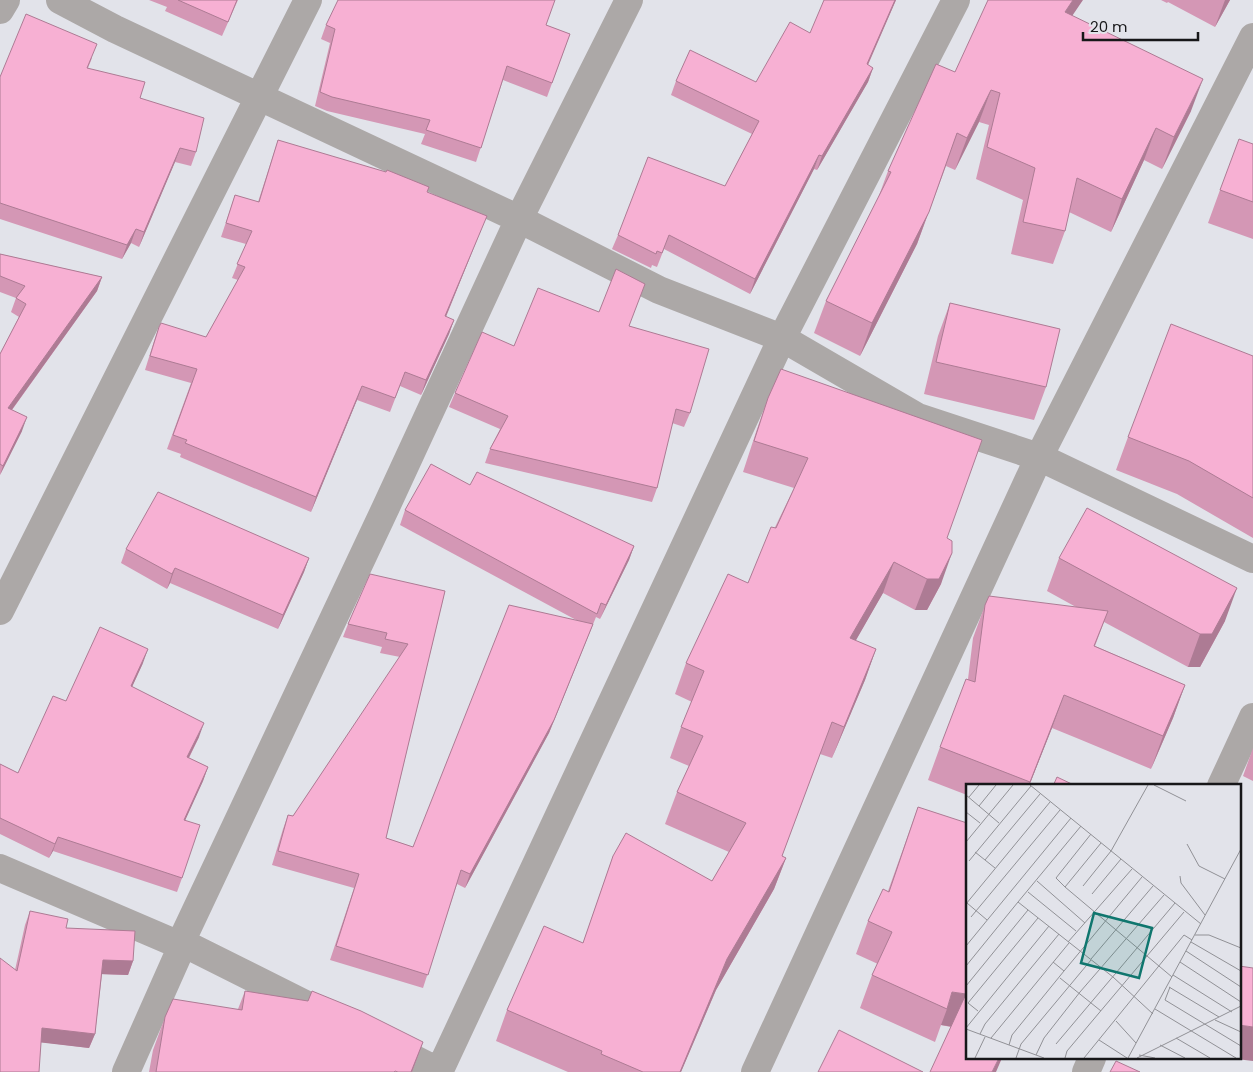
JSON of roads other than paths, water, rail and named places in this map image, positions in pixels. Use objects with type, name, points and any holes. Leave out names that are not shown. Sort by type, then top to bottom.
[{"type":"street","points":[[0,10],[6,0]]},
{"type":"street","points":[[60,0],[116,29],[519,218],[659,290],[782,338],[918,417],[1039,457],[1253,559]]},
{"type":"street","points":[[0,611],[308,0]]},
{"type":"street","points":[[126,1072],[182,944],[519,218],[629,0]]},
{"type":"street","points":[[0,868],[182,944],[440,1072],[782,338],[956,0]]},
{"type":"street","points":[[755,1072],[1039,457],[1253,37]]},
{"type":"street","points":[[1221,784],[1253,717]]},
{"type":"street","points":[[1086,1072],[1091,1060]]}]
